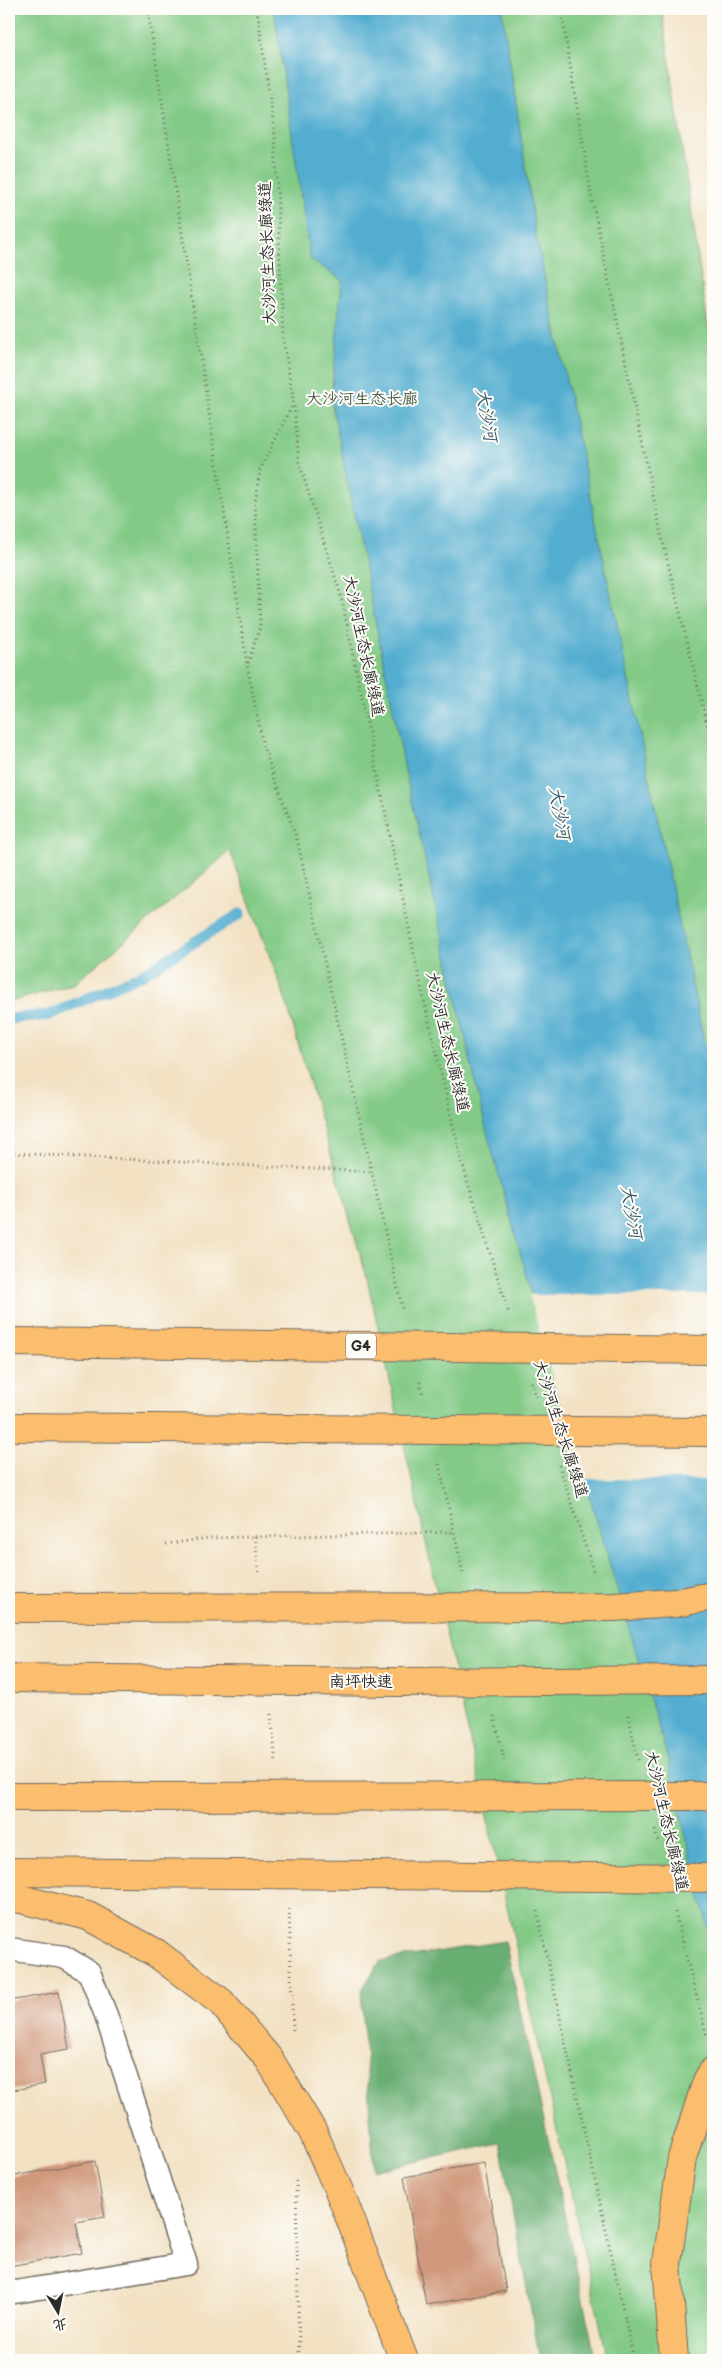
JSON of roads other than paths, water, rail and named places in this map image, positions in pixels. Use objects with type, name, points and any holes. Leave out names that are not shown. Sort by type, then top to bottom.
[{"type":"highway","name":"G4","points":[[9,1342],[713,1350]]},
{"type":"highway","points":[[9,1426],[713,1432]]},
{"type":"highway","points":[[9,1608],[614,1607],[675,1603],[713,1596]]},
{"type":"highway","name":"南坪快速","points":[[9,1678],[395,1682],[713,1680]]},
{"type":"highway","points":[[9,1797],[713,1796]]},
{"type":"highway","points":[[9,1872],[713,1878]]},
{"type":"highway","points":[[9,1896],[88,1916],[156,1953],[221,2002],[269,2059],[313,2132],[343,2200],[404,2360]]},
{"type":"highway","points":[[674,2360],[667,2263],[668,2253],[682,2158],[707,2081],[713,2071]]},
{"type":"lane","points":[[9,1949],[64,1957],[89,1972],[106,2015],[186,2264],[9,2293]]},
{"type":"water","name":"大沙河","points":[[274,9],[502,9],[535,231],[713,1084],[713,1950],[666,1752],[567,1421],[485,1125],[407,779],[331,400],[342,280],[310,259]]},
{"type":"waterway","points":[[9,1019],[49,1015],[141,975],[240,914]]},
{"type":"park label","name":"大沙河生态长廊","points":[[362,399]]}]
